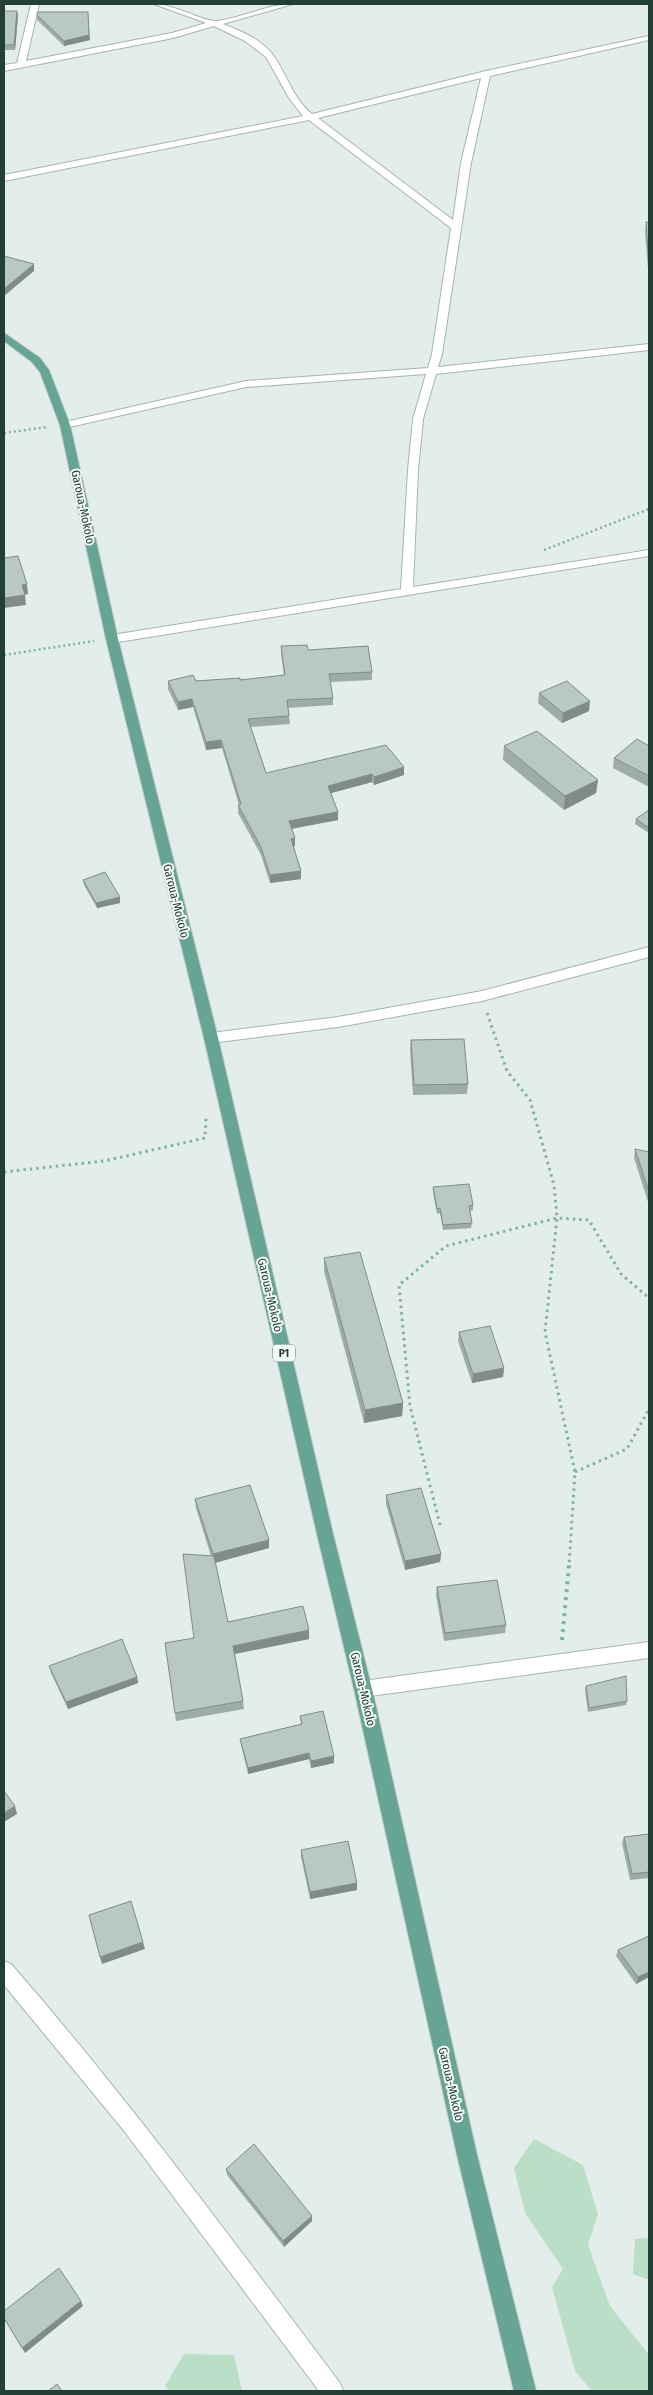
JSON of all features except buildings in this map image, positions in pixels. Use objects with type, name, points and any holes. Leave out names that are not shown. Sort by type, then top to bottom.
[{"type":"main road","name":"Garoua-Mokolo","points":[[4,336],[36,360],[46,372],[65,425],[112,638],[211,1038],[325,1534],[363,1689],[467,2155],[525,2391]]},
{"type":"street","points":[[21,65],[35,4]]},
{"type":"street","points":[[158,4],[214,24],[260,47],[279,72],[298,105],[310,117],[456,228]]},
{"type":"street","points":[[4,68],[158,38],[289,4]]},
{"type":"street","points":[[4,178],[310,117],[486,74],[649,38]]},
{"type":"street","points":[[407,592],[413,470],[418,419],[437,354],[466,163],[486,74]]},
{"type":"street","points":[[65,425],[246,384],[431,371],[649,347]]},
{"type":"street","points":[[112,638],[649,553]]},
{"type":"street","points":[[211,1038],[338,1022],[482,996],[649,952]]},
{"type":"street","points":[[363,1689],[649,1650]]},
{"type":"street","points":[[4,1971],[51,2024],[159,2160],[332,2391]]},
{"type":"path","points":[[4,433],[65,425]]},
{"type":"path","points":[[4,655],[112,638]]},
{"type":"path","points":[[482,996],[507,1071],[530,1100],[554,1185],[557,1218],[545,1332],[575,1472],[572,1536],[560,1663]]},
{"type":"path","points":[[4,1172],[104,1162],[205,1138],[206,1111]]},
{"type":"path","points":[[440,1525],[410,1406],[399,1285],[446,1246],[557,1218],[589,1220],[621,1274],[649,1298]]},
{"type":"path","points":[[575,1472],[627,1449],[649,1409]]},
{"type":"green space","points":[[534,2139],[583,2165],[598,2214],[588,2245],[610,2306],[649,2355],[649,2391],[592,2391],[575,2371],[552,2287],[563,2269],[525,2213],[514,2168]]},
{"type":"green space","points":[[649,2238],[649,2280],[633,2274],[635,2239]]},
{"type":"green space","points":[[184,2354],[234,2355],[242,2391],[170,2391],[165,2386]]}]
